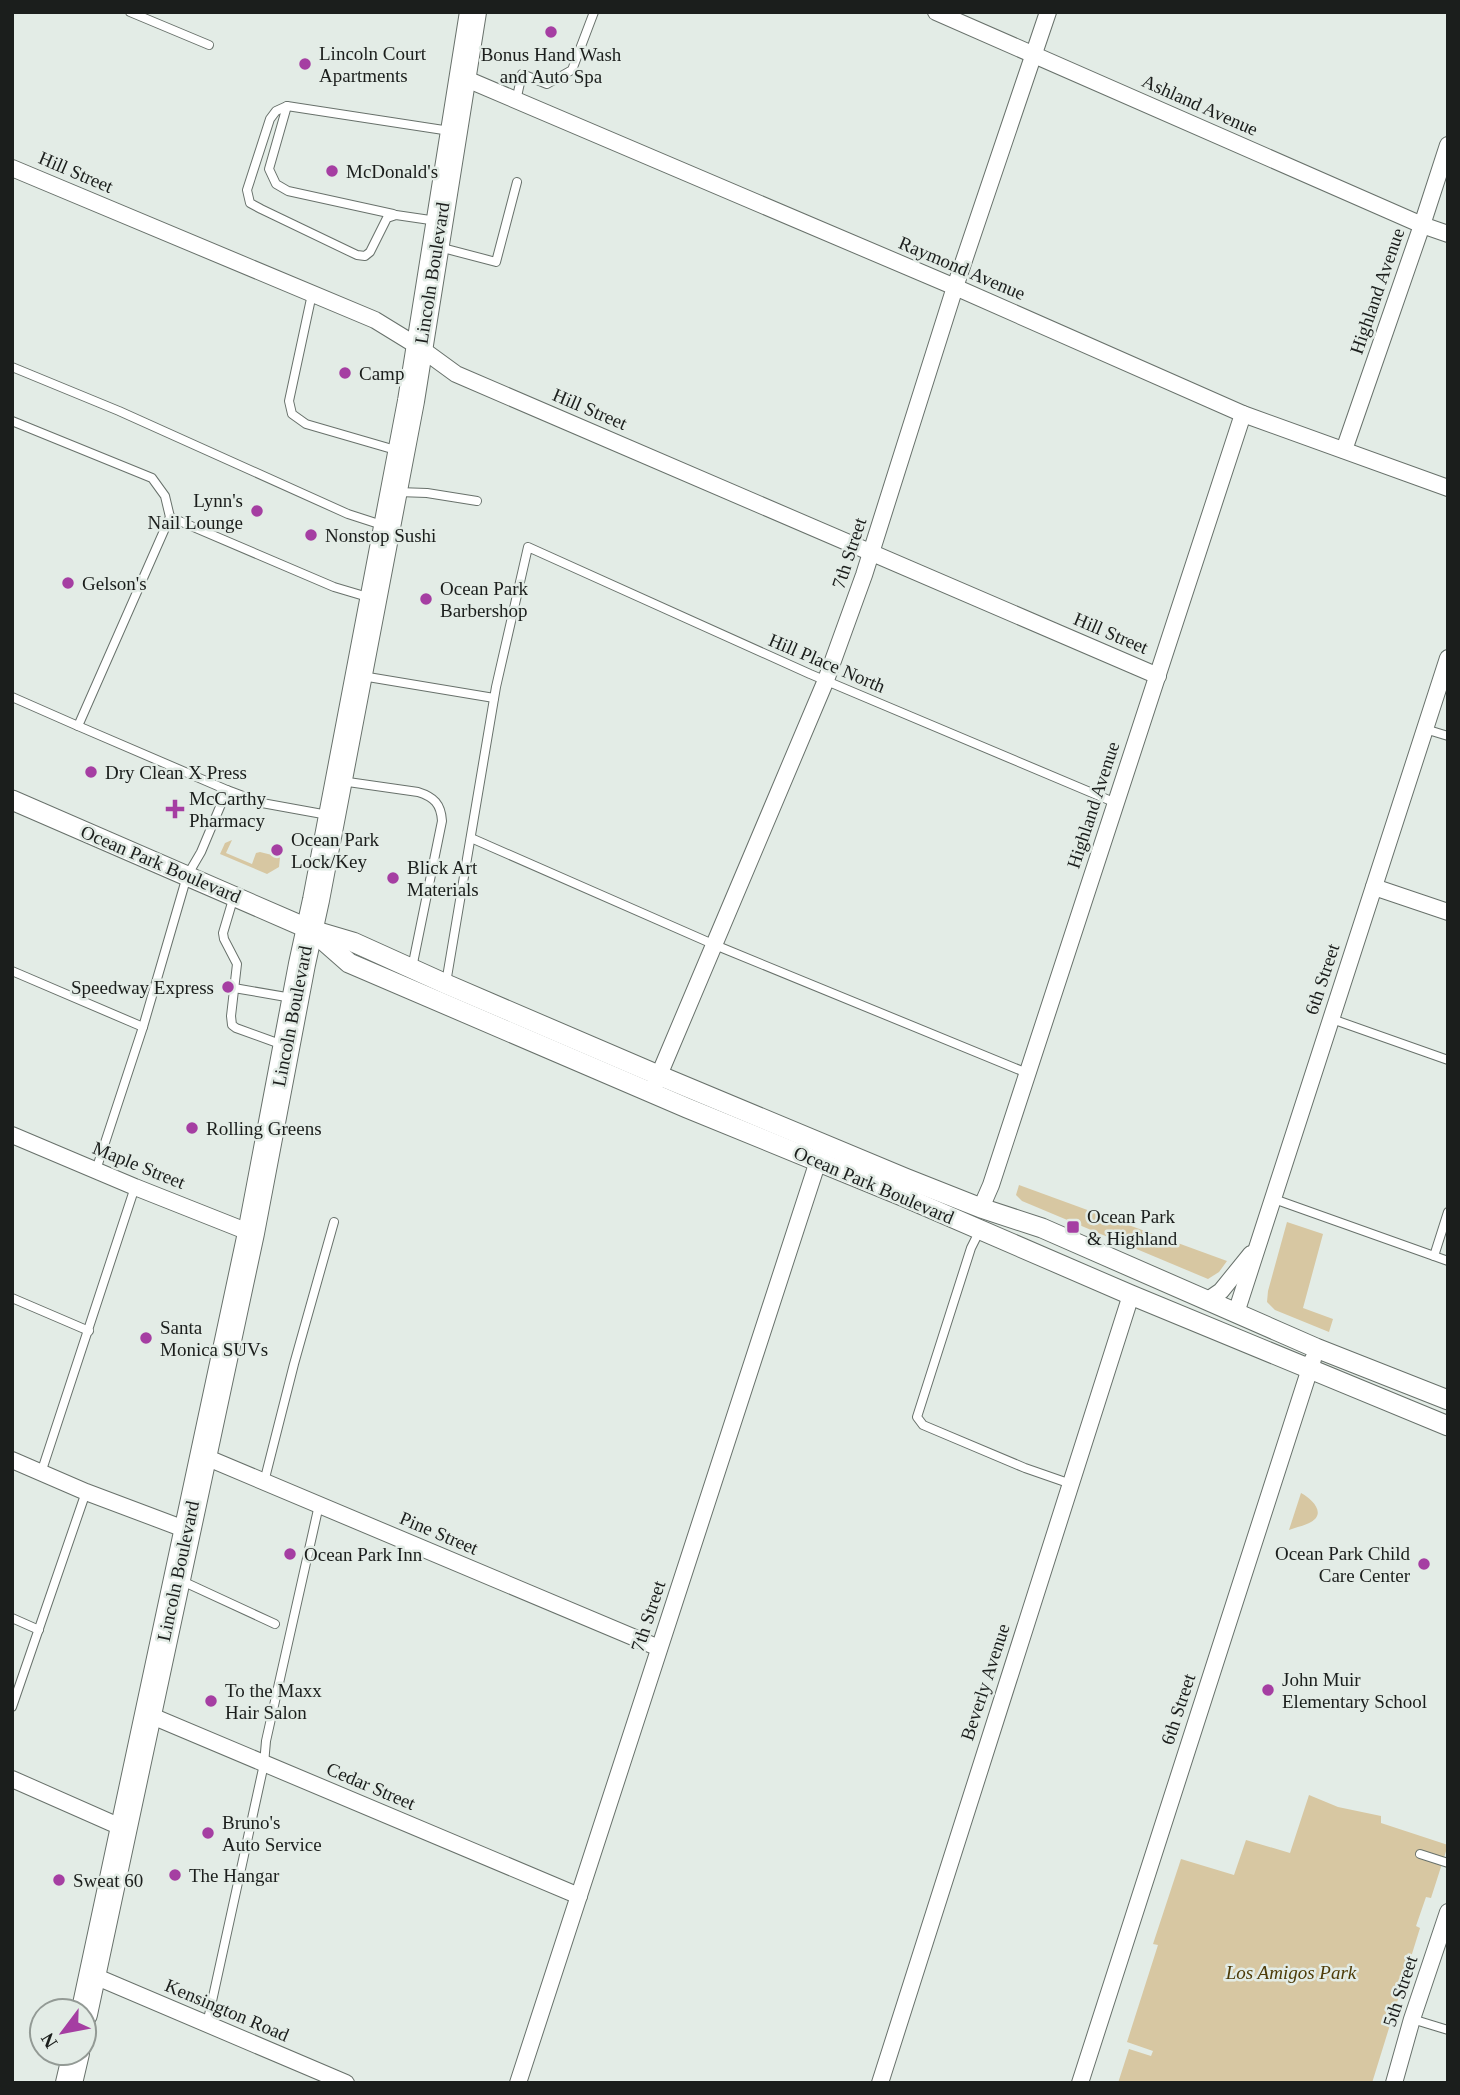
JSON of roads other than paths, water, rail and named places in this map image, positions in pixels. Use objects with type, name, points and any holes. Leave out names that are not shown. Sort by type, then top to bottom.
[{"type":"highway","name":"Lincoln Boulevard","points":[[87,1997],[251,1233],[395,492],[473,12]]},
{"type":"street","name":"Ashland Avenue","points":[[936,12],[1448,234]]},
{"type":"street","name":"7th Street","points":[[655,1084],[825,680],[864,575],[955,287],[1048,12]]},
{"type":"street","name":"Raymond Avenue","points":[[464,78],[955,287],[1243,414],[1448,488]]},
{"type":"street","name":"Highland Avenue","points":[[1344,450],[1448,145]]},
{"type":"street","name":"Hill Street","points":[[12,168],[375,320],[456,374],[1158,676]]},
{"type":"street","name":"Highland Avenue","points":[[981,1208],[1243,414]]},
{"type":"street","name":"6th Street","points":[[1236,1313],[1448,658]]},
{"type":"street","name":"Ocean Park Boulevard","points":[[12,800],[309,929],[353,942],[412,968],[818,1161],[903,1187]]},
{"type":"street","points":[[1374,887],[1448,912]]},
{"type":"street","name":"Ocean Park Boulevard","points":[[309,929],[349,963],[655,1084],[903,1187],[981,1230],[1448,1426]]},
{"type":"street","name":"Maple Street","points":[[12,1135],[251,1233]]},
{"type":"street","name":"7th Street","points":[[518,2083],[818,1161]]},
{"type":"street","points":[[903,1187],[921,1198],[969,1217],[981,1208]]},
{"type":"street","name":"Ocean Park Boulevard","points":[[981,1208],[1042,1228],[1316,1349],[1448,1400]]},
{"type":"street","points":[[1131,1295],[1133,1291],[1142,1289],[1171,1297],[1208,1300],[1221,1291],[1245,1259],[1258,1247]]},
{"type":"street","name":"Beverly Avenue","points":[[880,2083],[1131,1295]]},
{"type":"street","points":[[1179,1314],[1200,1314],[1230,1325],[1236,1313]]},
{"type":"street","name":"6th Street","points":[[1080,2083],[1316,1349]]},
{"type":"street","name":"Pine Street","points":[[203,1456],[659,1648]]},
{"type":"street","points":[[12,1460],[86,1492],[187,1530]]},
{"type":"street","name":"Cedar Street","points":[[147,1714],[579,1896]]},
{"type":"street","points":[[12,1779],[123,1828]]},
{"type":"street","name":"5th Street","points":[[1394,2083],[1412,2019],[1448,1912]]},
{"type":"street","name":"Kensington Road","points":[[92,1975],[346,2083]]},
{"type":"lane","points":[[130,12],[209,45]]},
{"type":"lane","points":[[516,101],[522,75],[547,84],[572,70],[594,12]]},
{"type":"lane","points":[[287,106],[269,169],[276,184],[288,191],[396,215],[496,262],[517,182]]},
{"type":"lane","points":[[396,215],[387,218],[376,242],[365,256],[357,255],[250,203],[247,190],[270,119],[276,111],[287,106],[455,131]]},
{"type":"lane","points":[[312,294],[289,401],[292,414],[306,424],[402,452]]},
{"type":"lane","points":[[12,367],[119,411],[348,514],[388,527]]},
{"type":"lane","points":[[12,421],[152,478],[165,496],[170,517],[78,726]]},
{"type":"lane","points":[[395,492],[427,493],[477,501]]},
{"type":"lane","points":[[170,517],[334,587],[373,599]]},
{"type":"lane","name":"Hill Place North","points":[[494,698],[528,547],[825,680],[1116,803]]},
{"type":"lane","points":[[359,675],[494,698],[446,984]]},
{"type":"lane","points":[[12,697],[227,790],[262,803],[331,816]]},
{"type":"lane","points":[[1425,729],[1448,736]]},
{"type":"lane","points":[[339,780],[418,792],[429,796],[441,810],[442,821],[412,968]]},
{"type":"lane","points":[[96,1170],[143,1027],[187,876],[201,852],[227,790]]},
{"type":"lane","points":[[471,838],[715,945],[1027,1073]]},
{"type":"lane","points":[[234,896],[223,933],[237,964],[232,1025],[286,1046]]},
{"type":"lane","points":[[12,971],[143,1027]]},
{"type":"lane","points":[[234,988],[295,999]]},
{"type":"lane","points":[[1332,1019],[1448,1060]]},
{"type":"lane","points":[[41,1473],[135,1187]]},
{"type":"lane","points":[[1274,1199],[1448,1261]]},
{"type":"lane","points":[[1434,1256],[1448,1212]]},
{"type":"lane","points":[[264,1482],[334,1222]]},
{"type":"lane","points":[[981,1230],[967,1261],[917,1417],[923,1425],[1071,1484]]},
{"type":"lane","points":[[12,1298],[89,1331]]},
{"type":"lane","points":[[12,1707],[86,1492]]},
{"type":"lane","points":[[207,2024],[319,1505]]},
{"type":"lane","points":[[176,1578],[275,1623]]},
{"type":"lane","points":[[12,1618],[39,1630]]},
{"type":"lane","points":[[1420,1854],[1448,1863]]},
{"type":"lane","points":[[1412,2019],[1448,2030]]},
{"type":"place","name":"Bonus Hand Wash and Auto Spa","points":[[551,32]]},
{"type":"place","name":"Lincoln Court Apartments","points":[[305,64]]},
{"type":"place","name":"McDonald's","points":[[332,171]]},
{"type":"place","name":"Camp","points":[[345,373]]},
{"type":"place","name":"Lynn's Nail Lounge","points":[[257,511]]},
{"type":"place","name":"Nonstop Sushi","points":[[311,535]]},
{"type":"place","name":"Gelson's","points":[[68,583]]},
{"type":"place","name":"Ocean Park Barbershop","points":[[426,599]]},
{"type":"place","name":"Dry Clean X Press","points":[[91,772]]},
{"type":"place","name":"McCarthy Pharmacy","points":[[175,809]]},
{"type":"place","name":"Ocean Park Lock/Key","points":[[277,850]]},
{"type":"place","name":"Blick Art Materials","points":[[393,878]]},
{"type":"place","name":"Speedway Express","points":[[228,987]]},
{"type":"place","name":"Rolling Greens","points":[[192,1128]]},
{"type":"place","name":"Ocean Park & Highland","points":[[1073,1227]]},
{"type":"place","name":"Santa Monica SUVs","points":[[146,1338]]},
{"type":"place","name":"Ocean Park Inn","points":[[290,1554]]},
{"type":"place","name":"Ocean Park Child Care Center","points":[[1424,1564]]},
{"type":"place","name":"John Muir Elementary School","points":[[1268,1690]]},
{"type":"place","name":"To the Maxx Hair Salon","points":[[211,1701]]},
{"type":"place","name":"Bruno's Auto Service","points":[[208,1833]]},
{"type":"place","name":"The Hangar","points":[[175,1875]]},
{"type":"place","name":"Sweat 60","points":[[59,1880]]},
{"type":"park label","name":"Los Amigos Park","points":[[1291,1972]]}]
